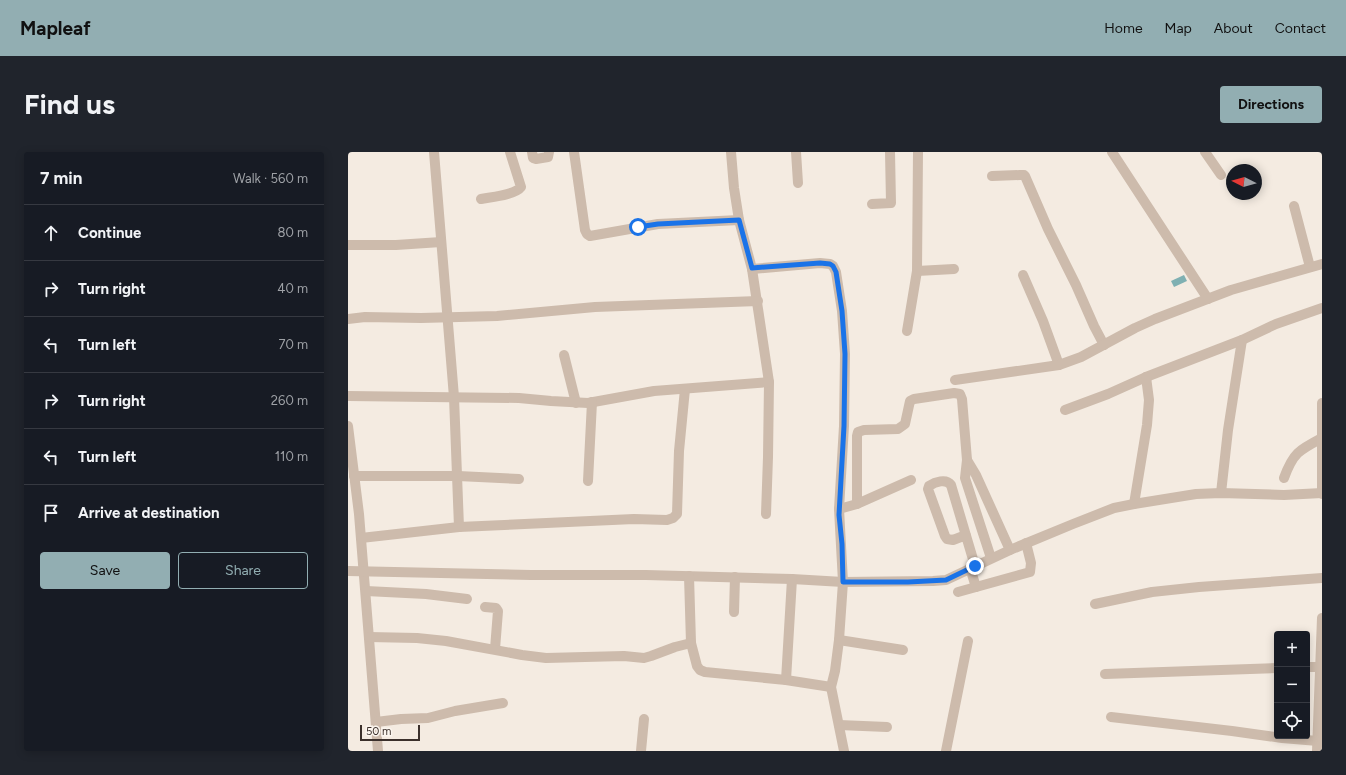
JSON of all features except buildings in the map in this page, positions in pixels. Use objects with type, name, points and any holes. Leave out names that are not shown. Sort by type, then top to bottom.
[{"type":"street","points":[[434,152],[454,397],[459,527]]},
{"type":"street","points":[[481,199],[518,191],[521,187],[510,152]]},
{"type":"street","points":[[532,152],[533,158],[536,159],[548,157],[549,152]]},
{"type":"street","points":[[574,152],[585,230],[590,236],[658,224],[739,220]]},
{"type":"street","points":[[731,152],[734,188],[739,220],[752,268],[769,382],[766,514]]},
{"type":"street","points":[[796,152],[798,183]]},
{"type":"street","points":[[872,204],[891,203],[890,152]]},
{"type":"street","points":[[907,331],[917,271],[918,152]]},
{"type":"street","points":[[1112,152],[1208,299]]},
{"type":"street","points":[[1205,152],[1221,176]]},
{"type":"street","points":[[992,176],[1024,175],[1048,229],[1104,345]]},
{"type":"street","points":[[1294,206],[1310,267]]},
{"type":"street","points":[[348,245],[396,245],[441,242]]},
{"type":"street","points":[[752,268],[820,263],[830,264],[836,272],[842,311],[845,354],[844,426],[839,509],[843,582],[839,640],[835,671],[831,687],[844,751]]},
{"type":"street","points":[[954,380],[1059,365],[1081,357],[1149,322],[1231,290],[1322,264]]},
{"type":"street","points":[[917,271],[954,269]]},
{"type":"street","points":[[1023,275],[1059,365]]},
{"type":"street","points":[[348,319],[365,317],[448,318],[497,316],[594,307],[758,301]]},
{"type":"street","points":[[1065,410],[1242,340],[1283,321],[1322,308]]},
{"type":"street","points":[[1221,493],[1228,430],[1242,340]]},
{"type":"street","points":[[564,355],[576,403]]},
{"type":"street","points":[[1134,504],[1147,425],[1148,400],[1146,377]]},
{"type":"street","points":[[348,396],[519,398],[576,403],[592,402],[654,391],[769,382]]},
{"type":"street","points":[[361,538],[459,527],[634,519],[667,520],[673,518],[676,514],[679,451],[685,389]]},
{"type":"street","points":[[857,504],[858,432],[864,430],[898,429],[905,424],[910,401],[914,398],[954,393],[960,394],[962,399],[967,460],[965,478],[991,558]]},
{"type":"street","points":[[588,481],[592,402]]},
{"type":"street","points":[[348,571],[531,575],[606,574],[735,577],[843,582],[946,580],[1026,543],[1114,508],[1168,498],[1221,493],[1284,495],[1322,494],[1322,403]]},
{"type":"street","points":[[348,426],[359,514],[378,751]]},
{"type":"street","points":[[1284,478],[1296,453],[1322,438]]},
{"type":"street","points":[[967,460],[979,482],[1010,550]]},
{"type":"street","points":[[354,476],[458,476],[520,479]]},
{"type":"street","points":[[839,509],[857,504],[911,480]]},
{"type":"street","points":[[966,535],[953,540],[947,539],[928,486],[946,481],[951,485],[966,535],[976,587]]},
{"type":"street","points":[[968,486],[979,482]]},
{"type":"street","points":[[982,531],[999,524]]},
{"type":"street","points":[[958,592],[1030,572],[1031,563],[1026,543]]},
{"type":"street","points":[[689,576],[691,643],[696,666],[700,670],[705,672],[786,680],[831,687]]},
{"type":"street","points":[[734,612],[735,577]]},
{"type":"street","points":[[1095,604],[1152,592],[1322,578]]},
{"type":"street","points":[[786,680],[792,579]]},
{"type":"street","points":[[366,591],[426,594],[467,599]]},
{"type":"street","points":[[485,607],[496,608],[498,611],[495,650]]},
{"type":"street","points":[[1111,717],[1282,738],[1318,746],[1322,618]]},
{"type":"street","points":[[369,637],[417,638],[446,641],[546,658],[624,656],[644,658],[691,643]]},
{"type":"street","points":[[839,640],[903,650]]},
{"type":"street","points":[[946,751],[968,641]]},
{"type":"street","points":[[1310,667],[1320,667]]},
{"type":"street","points":[[1105,674],[1274,668]]},
{"type":"street","points":[[376,722],[428,718],[455,711],[503,703]]},
{"type":"street","points":[[641,751],[644,719]]},
{"type":"street","points":[[838,725],[887,727]]},
{"type":"water","points":[[1184,275],[1187,281],[1174,287],[1171,281]]},
{"type":"route","points":[[638,227],[658,224],[739,220],[752,268],[820,263],[830,264],[833,266],[836,272],[842,311],[845,354],[844,426],[839,515],[842,544],[843,582],[908,582],[946,580],[975,566]]}]
